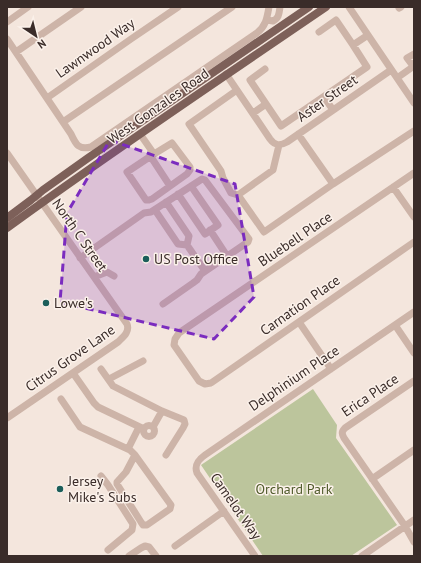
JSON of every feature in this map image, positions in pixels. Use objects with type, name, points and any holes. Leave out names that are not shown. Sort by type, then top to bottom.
[{"type":"main road","name":"West Gonzales Road","points":[[7,218],[88,158],[310,7]]},
{"type":"main road","name":"West Gonzales Road","points":[[7,228],[226,74],[326,7]]},
{"type":"street","points":[[7,22],[28,7]]},
{"type":"street","points":[[16,52],[81,7]]},
{"type":"street","name":"Lawnwood Way","points":[[47,98],[131,38],[178,7]]},
{"type":"street","points":[[63,122],[232,7]]},
{"type":"street","points":[[7,39],[71,134],[74,141],[82,148],[91,147],[257,33],[267,20],[268,7]]},
{"type":"street","points":[[267,20],[272,21],[279,16],[280,7]]},
{"type":"street","points":[[349,7],[414,103]]},
{"type":"street","points":[[266,69],[250,80],[281,126],[367,67],[336,20],[319,32]]},
{"type":"street","points":[[353,45],[368,35]]},
{"type":"street","points":[[397,78],[413,66],[407,58],[414,54]]},
{"type":"street","name":"Aster Street","points":[[277,144],[287,142],[391,70]]},
{"type":"street","points":[[226,74],[270,139],[277,144],[273,170],[238,195]]},
{"type":"street","points":[[237,90],[188,124],[221,171],[231,193],[238,195],[264,232],[333,184],[414,131]]},
{"type":"street","points":[[324,97],[333,110]]},
{"type":"street","points":[[253,113],[266,104]]},
{"type":"street","points":[[140,134],[170,186]]},
{"type":"street","points":[[298,134],[333,184]]},
{"type":"street","points":[[172,143],[190,167],[190,170],[187,174],[152,199],[146,200],[127,172],[152,156],[172,143]]},
{"type":"street","name":"North C Street","points":[[7,153],[127,324],[127,332]]},
{"type":"street","name":"Bluebell Place","points":[[199,381],[174,345],[176,336],[179,333],[414,173]]},
{"type":"street","points":[[80,258],[144,213],[155,210],[202,179],[205,180],[249,239],[248,242],[203,272],[197,280],[162,304]]},
{"type":"street","points":[[191,186],[218,225],[207,232]]},
{"type":"street","points":[[393,187],[414,217]]},
{"type":"street","points":[[178,194],[227,256]]},
{"type":"street","points":[[166,202],[189,236],[187,245],[203,272]]},
{"type":"street","points":[[155,210],[178,244],[187,245]]},
{"type":"street","name":"Carnation Place","points":[[199,381],[205,384],[211,383],[414,242]]},
{"type":"street","points":[[94,277],[107,272],[114,276]]},
{"type":"street","name":"Delphinium Place","points":[[196,470],[197,462],[205,455],[414,312]]},
{"type":"street","points":[[299,322],[331,369]]},
{"type":"street","points":[[395,325],[414,353]]},
{"type":"street","name":"Citrus Grove Lane","points":[[7,418],[118,342],[127,332]]},
{"type":"street","points":[[109,379],[143,361]]},
{"type":"street","points":[[101,369],[113,386],[184,420],[185,422],[183,428],[166,455]]},
{"type":"street","points":[[73,373],[98,407],[141,428],[148,426],[153,427],[162,410]]},
{"type":"street","name":"Erica Place","points":[[372,479],[342,435],[342,432],[345,428],[414,381]]},
{"type":"street","points":[[61,399],[80,427],[128,449],[136,455],[171,506],[170,509],[149,524],[144,525],[117,484],[136,455]]},
{"type":"street","points":[[128,449],[141,428]]},
{"type":"street","points":[[414,450],[372,479],[405,526],[414,542]]},
{"type":"street","name":"Camelot Way","points":[[196,470],[255,556]]},
{"type":"street","points":[[101,476],[133,524],[132,530],[108,550]]},
{"type":"street","points":[[175,546],[224,511]]},
{"type":"street","points":[[362,556],[414,520]]},
{"type":"street","points":[[129,556],[145,546],[149,547],[156,556]]},
{"type":"highlighted area","points":[[110,140],[235,184],[254,297],[214,339],[60,302],[67,213]]},
{"type":"green space","name":"Orchard Park","points":[[313,389],[337,425],[336,438],[397,525],[351,556],[263,556],[201,465]]},
{"type":"place","name":"US Post Office","points":[[146,259]]},
{"type":"place","name":"Lowe's","points":[[46,303]]},
{"type":"place","name":"Jersey Mike's Subs","points":[[60,489]]}]
